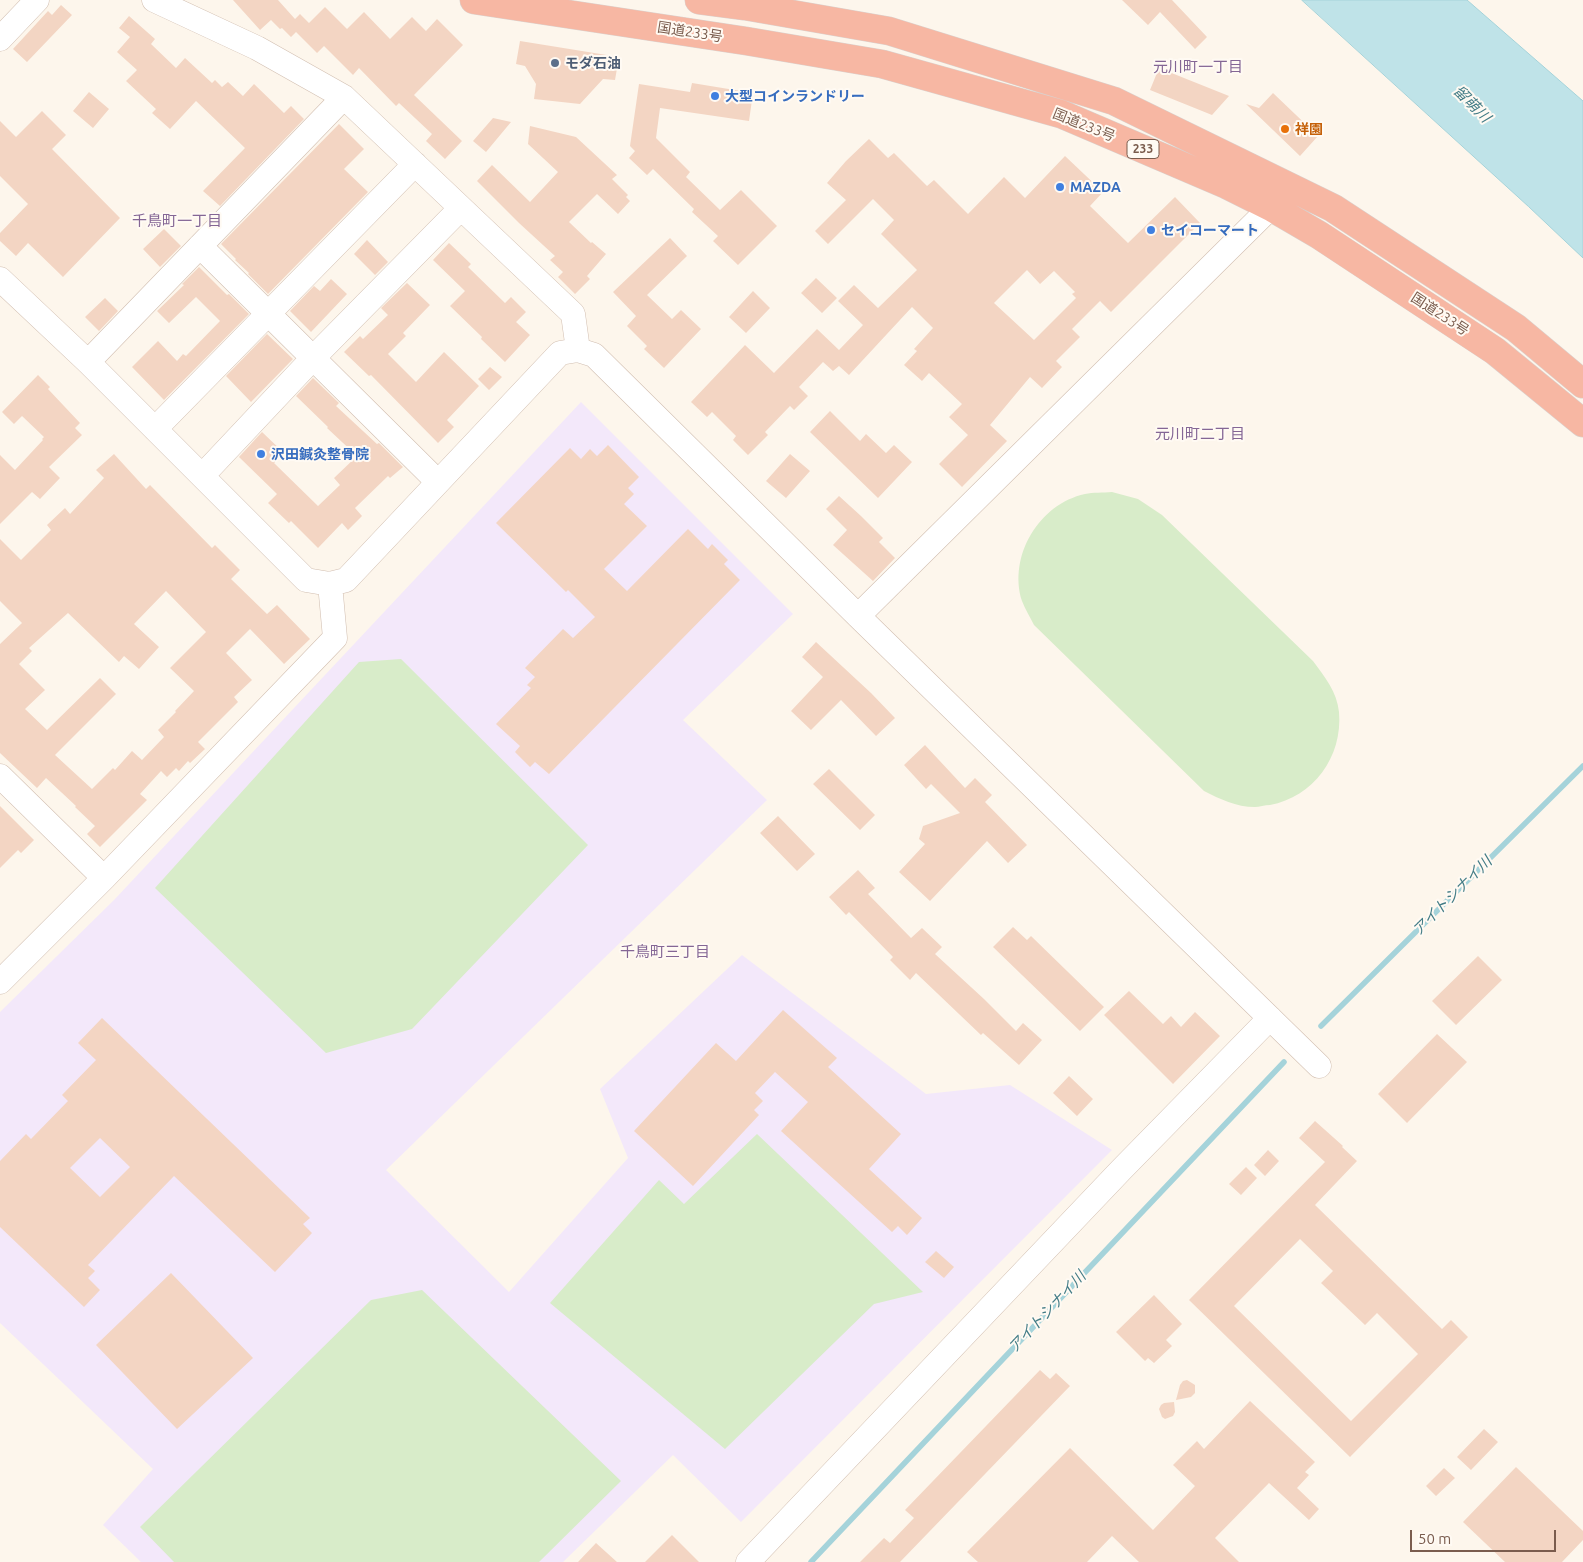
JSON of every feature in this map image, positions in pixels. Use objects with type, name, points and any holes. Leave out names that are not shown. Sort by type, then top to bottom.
[{"type":"highway","points":[[474,0],[543,11],[602,6]]},
{"type":"highway","name":"233","points":[[699,0],[889,31],[1114,101],[1332,208],[1516,328],[1583,384]]},
{"type":"highway","name":"国道233号","points":[[602,6],[620,9],[640,25],[882,64],[1060,114],[1227,185],[1271,207],[1319,235],[1495,351],[1583,423]]},
{"type":"street","points":[[0,39],[37,0]]},
{"type":"street","points":[[154,0],[257,48],[344,97],[573,314],[578,350]]},
{"type":"street","points":[[88,362],[344,97]]},
{"type":"street","points":[[155,429],[415,164]]},
{"type":"street","points":[[858,616],[1271,207],[1289,186]]},
{"type":"street","points":[[202,476],[313,358],[460,208]]},
{"type":"street","points":[[200,246],[438,482]]},
{"type":"street","points":[[0,279],[88,362],[306,580],[330,584],[346,580],[560,353],[578,350],[594,355],[1319,1066]]},
{"type":"street","points":[[0,982],[104,878],[336,638],[330,584]]},
{"type":"street","points":[[0,776],[104,878]]},
{"type":"street","points":[[756,1559],[1121,1170],[1270,1018]]},
{"type":"shaded area","points":[[581,402],[793,614],[683,720],[767,800],[386,1170],[509,1292],[628,1158],[600,1089],[742,955],[926,1094],[1010,1085],[1112,1150],[741,1522],[673,1455],[563,1562],[141,1562],[103,1525],[153,1469],[0,1323],[0,1012],[114,900]]},
{"type":"green space","points":[[1112,492],[1138,499],[1162,515],[1313,661],[1326,679],[1338,705],[1339,729],[1336,744],[1322,772],[1312,784],[1299,793],[1285,801],[1270,805],[1248,807],[1222,800],[1204,791],[1034,625],[1022,601],[1019,584],[1019,567],[1031,534],[1041,520],[1069,500],[1088,493]]},
{"type":"green space","points":[[401,659],[588,845],[412,1029],[326,1053],[155,888],[359,662]]},
{"type":"green space","points":[[757,1134],[923,1292],[874,1304],[725,1449],[550,1303],[659,1180],[684,1204]]},
{"type":"green space","points":[[422,1290],[621,1481],[539,1562],[174,1562],[140,1527],[371,1300]]},
{"type":"water","name":"留萌川","points":[[1302,0],[1467,0],[1583,101],[1583,258],[1529,207]]},
{"type":"building","points":[[233,0],[278,0],[295,19],[300,14],[309,23],[325,7],[347,29],[364,12],[390,39],[412,17],[426,31],[437,19],[463,45],[414,95],[462,141],[445,159],[426,141],[432,134],[399,103],[396,106],[359,68],[353,75],[324,46],[317,53],[296,32],[291,37],[271,20],[260,30]]},
{"type":"building","points":[[1122,0],[1172,0],[1207,37],[1195,49],[1160,12],[1148,25]]},
{"type":"building","points":[[61,5],[72,15],[27,62],[13,49],[48,11],[52,15]]},
{"type":"building","points":[[129,16],[155,39],[151,44],[176,68],[185,58],[212,83],[215,80],[222,87],[228,82],[243,96],[254,84],[284,113],[291,106],[304,119],[220,206],[203,191],[245,148],[196,101],[170,129],[152,113],[156,109],[126,81],[137,70],[117,52],[130,37],[119,28]]},
{"type":"building","points":[[520,41],[619,57],[615,80],[603,79],[580,104],[534,99],[536,84],[525,66],[516,64]]},
{"type":"building","points":[[1159,68],[1229,96],[1212,115],[1150,90]]},
{"type":"building","points":[[692,83],[753,93],[749,121],[660,108],[656,138],[690,172],[686,177],[720,210],[741,190],[777,226],[738,265],[713,241],[718,236],[692,212],[694,209],[653,169],[647,175],[629,158],[635,151],[630,146],[639,84],[690,92]]},
{"type":"building","points":[[89,92],[109,109],[93,128],[73,111]]},
{"type":"building","points":[[1273,93],[1318,136],[1300,156],[1246,104],[1259,108]]},
{"type":"building","points":[[42,111],[66,135],[52,149],[120,218],[63,277],[28,243],[16,256],[0,241],[0,233],[28,204],[0,176],[0,121],[16,137]]},
{"type":"building","points":[[493,118],[511,122],[486,152],[473,141]]},
{"type":"building","points":[[339,124],[364,149],[344,169],[368,192],[268,294],[221,244]]},
{"type":"building","points":[[530,126],[576,137],[617,175],[612,179],[628,195],[626,197],[630,201],[618,214],[597,194],[569,222],[606,254],[587,276],[590,279],[575,294],[558,277],[563,272],[550,260],[555,256],[477,181],[492,165],[530,202],[558,172],[528,144]]},
{"type":"building","points":[[869,139],[888,158],[894,153],[927,186],[934,180],[968,214],[1004,177],[1025,198],[1065,156],[1103,192],[1090,206],[1128,243],[1175,197],[1200,223],[1111,312],[1100,301],[1072,329],[1080,337],[1056,361],[1062,367],[1042,388],[1030,377],[990,425],[1007,441],[962,487],[939,464],[968,435],[949,417],[962,404],[929,373],[922,381],[904,365],[917,351],[914,349],[933,328],[912,307],[849,375],[839,366],[833,371],[823,362],[799,387],[808,396],[794,410],[790,406],[765,432],[768,435],[748,455],[733,440],[736,436],[712,412],[707,417],[691,402],[745,345],[774,373],[817,329],[839,350],[863,325],[838,301],[854,285],[878,308],[917,270],[881,234],[894,220],[873,199],[828,244],[815,231],[846,200],[827,183]],"holes":[[[1027,270],[1040,284],[1054,271],[1075,292],[1072,294],[1076,298],[1034,340],[994,303]]]},
{"type":"building","points":[[164,229],[181,246],[160,267],[143,249]]},
{"type":"building","points":[[670,238],[687,256],[647,295],[672,319],[681,310],[701,329],[664,368],[644,349],[647,346],[627,326],[636,316],[613,292]]},
{"type":"building","points":[[367,240],[388,262],[375,275],[354,254]]},
{"type":"building","points":[[449,243],[471,264],[468,267],[505,303],[511,297],[526,312],[516,322],[530,335],[505,362],[450,306],[465,291],[433,260]]},
{"type":"building","points":[[199,267],[249,314],[164,400],[132,367],[158,341],[177,361],[183,354],[186,356],[220,321],[196,297],[169,323],[157,311],[184,285],[182,284]]},
{"type":"building","points":[[816,278],[837,298],[822,313],[801,293]]},
{"type":"building","points":[[331,279],[347,294],[311,332],[290,311],[314,286],[320,291]]},
{"type":"building","points":[[408,282],[430,305],[403,333],[406,336],[388,354],[416,382],[444,352],[479,386],[447,420],[454,427],[438,443],[371,375],[369,376],[344,352],[360,336],[363,339],[388,315],[381,308]]},
{"type":"building","points":[[753,291],[770,308],[746,333],[729,317]]},
{"type":"building","points":[[105,298],[118,311],[99,331],[85,317]]},
{"type":"building","points":[[267,334],[293,359],[251,402],[226,376]]},
{"type":"building","points":[[490,367],[502,377],[489,390],[478,379]]},
{"type":"building","points":[[38,375],[50,387],[48,389],[80,423],[75,428],[82,435],[49,467],[60,478],[40,499],[32,492],[0,524],[0,455],[15,470],[44,437],[22,416],[14,424],[2,412]]},
{"type":"building","points":[[313,378],[339,403],[336,406],[377,444],[379,443],[403,467],[390,478],[388,476],[355,508],[362,516],[348,530],[342,523],[318,548],[291,521],[289,523],[268,503],[277,494],[239,457],[262,432],[284,453],[274,463],[318,506],[340,485],[334,478],[357,456],[296,396]]},
{"type":"building","points":[[830,411],[860,441],[866,434],[886,453],[894,445],[912,462],[878,498],[810,432]]},
{"type":"building","points":[[608,445],[639,477],[628,488],[634,494],[624,504],[647,526],[604,569],[627,591],[688,529],[708,549],[712,544],[728,560],[724,564],[740,580],[549,774],[535,762],[530,767],[515,752],[520,746],[496,724],[531,688],[527,685],[535,677],[525,668],[563,629],[573,638],[595,617],[568,590],[566,592],[496,523],[570,448],[581,459],[590,449],[597,456]]},
{"type":"building","points":[[114,454],[146,489],[150,485],[212,548],[215,545],[240,570],[231,579],[267,614],[277,605],[310,639],[284,664],[250,629],[226,653],[252,680],[234,697],[238,702],[198,742],[205,749],[190,763],[188,761],[179,771],[176,768],[167,777],[161,771],[140,794],[147,800],[100,847],[87,834],[95,826],[76,806],[46,778],[37,788],[0,753],[0,644],[22,623],[0,601],[0,539],[21,560],[51,530],[47,525],[65,508],[70,514],[104,478],[96,470]],"holes":[[[166,591],[206,632],[170,668],[194,691],[158,730],[164,737],[142,760],[132,751],[115,770],[113,768],[92,789],[55,755],[116,694],[100,678],[47,730],[25,709],[45,690],[19,664],[32,651],[29,648],[68,613],[119,662],[124,656],[139,669],[159,647],[134,624]]]},
{"type":"building","points":[[790,454],[810,471],[786,498],[766,481]]},
{"type":"building","points":[[839,496],[883,538],[879,542],[895,558],[873,581],[833,545],[847,530],[826,509]]},
{"type":"building","points":[[816,642],[895,718],[876,736],[841,700],[811,730],[791,711],[823,677],[802,657]]},
{"type":"building","points":[[925,745],[965,788],[975,778],[992,795],[985,802],[1027,845],[1008,863],[987,841],[930,901],[899,872],[925,844],[919,839],[923,826],[960,813],[931,784],[926,789],[904,765]]},
{"type":"building","points":[[829,769],[875,815],[860,830],[813,784]]},
{"type":"building","points":[[0,806],[34,840],[21,853],[18,850],[0,868]]},
{"type":"building","points":[[778,816],[815,854],[797,871],[760,833]]},
{"type":"building","points":[[858,870],[875,888],[868,894],[911,938],[922,928],[942,947],[935,954],[1016,1031],[1023,1023],[1042,1040],[1019,1065],[983,1033],[981,1035],[916,973],[910,980],[890,960],[893,957],[849,912],[846,915],[829,897]]},
{"type":"building","points":[[1013,927],[1027,940],[1031,936],[1104,1007],[1080,1031],[993,947]]},
{"type":"building","points":[[1478,956],[1502,980],[1456,1025],[1432,1001]]},
{"type":"building","points":[[1129,991],[1163,1024],[1171,1016],[1181,1027],[1195,1012],[1220,1036],[1173,1084],[1104,1015]]},
{"type":"building","points":[[783,1010],[837,1058],[828,1067],[901,1134],[869,1169],[922,1218],[907,1235],[898,1226],[892,1232],[781,1131],[808,1102],[775,1072],[755,1093],[763,1101],[754,1110],[759,1115],[693,1186],[634,1131],[716,1043],[736,1061]]},
{"type":"building","points":[[102,1018],[310,1218],[303,1224],[312,1233],[275,1272],[174,1176],[88,1265],[95,1271],[88,1278],[100,1290],[84,1307],[0,1227],[0,1161],[26,1134],[31,1139],[68,1101],[62,1095],[96,1060],[78,1043]],"holes":[[[100,1138],[130,1167],[100,1197],[70,1168]]]},
{"type":"building","points":[[1437,1034],[1467,1062],[1407,1123],[1378,1094]]},
{"type":"building","points":[[1069,1076],[1093,1099],[1077,1116],[1053,1093]]},
{"type":"building","points":[[1315,1121],[1357,1161],[1315,1205],[1442,1329],[1451,1320],[1468,1337],[1350,1457],[1189,1300],[1325,1162],[1299,1138]],"holes":[[[1300,1239],[1333,1271],[1321,1283],[1365,1325],[1377,1313],[1418,1354],[1351,1421],[1234,1306]]]},
{"type":"building","points":[[1268,1150],[1279,1161],[1265,1176],[1254,1165]]},
{"type":"building","points":[[1246,1167],[1257,1178],[1241,1195],[1229,1184]]},
{"type":"building","points":[[936,1251],[954,1267],[944,1278],[925,1262]]},
{"type":"building","points":[[171,1273],[253,1358],[177,1429],[96,1345]]},
{"type":"building","points":[[1154,1295],[1182,1324],[1166,1340],[1172,1346],[1154,1363],[1148,1358],[1145,1361],[1116,1332]]},
{"type":"building","points":[[1040,1370],[1050,1379],[1056,1373],[1070,1386],[900,1562],[860,1562],[884,1538],[890,1543],[914,1518],[905,1510]]},
{"type":"building","points":[[1187,1380],[1195,1385],[1195,1393],[1191,1397],[1176,1400],[1180,1385],[1183,1381]]},
{"type":"building","points":[[1250,1401],[1315,1462],[1305,1472],[1309,1475],[1297,1488],[1319,1509],[1309,1520],[1269,1483],[1215,1538],[1239,1562],[1139,1562],[1112,1536],[1087,1562],[978,1562],[967,1552],[1070,1448],[1153,1530],[1195,1486],[1173,1465],[1197,1441],[1204,1449]]},
{"type":"building","points":[[1174,1402],[1175,1412],[1173,1416],[1165,1419],[1162,1417],[1159,1409],[1161,1405]]},
{"type":"building","points":[[1484,1429],[1498,1442],[1471,1470],[1457,1457]]},
{"type":"building","points":[[1516,1467],[1583,1531],[1583,1540],[1562,1562],[1505,1562],[1463,1522]]},
{"type":"building","points":[[1444,1468],[1455,1478],[1436,1496],[1426,1486]]},
{"type":"building","points":[[672,1535],[699,1562],[645,1562]]},
{"type":"building","points":[[596,1543],[617,1562],[578,1562]]},
{"type":"waterway","name":"アイトシナイ川","points":[[1321,1026],[1583,766]]},
{"type":"waterway","name":"アイトシナイ川","points":[[811,1562],[1284,1062]]},
{"type":"place","name":"モダ石油","points":[[555,63]]},
{"type":"place","name":"大型コインランドリー","points":[[715,96]]},
{"type":"place","name":"祥園","points":[[1285,129]]},
{"type":"place","name":"MAZDA","points":[[1060,187]]},
{"type":"place","name":"セイコーマート","points":[[1151,230]]},
{"type":"place","name":"沢田鍼灸整骨院","points":[[261,454]]},
{"type":"district","name":"元川町一丁目","points":[[1198,67]]},
{"type":"district","name":"千鳥町一丁目","points":[[177,221]]},
{"type":"district","name":"元川町二丁目","points":[[1200,434]]},
{"type":"district","name":"千鳥町三丁目","points":[[665,952]]}]
